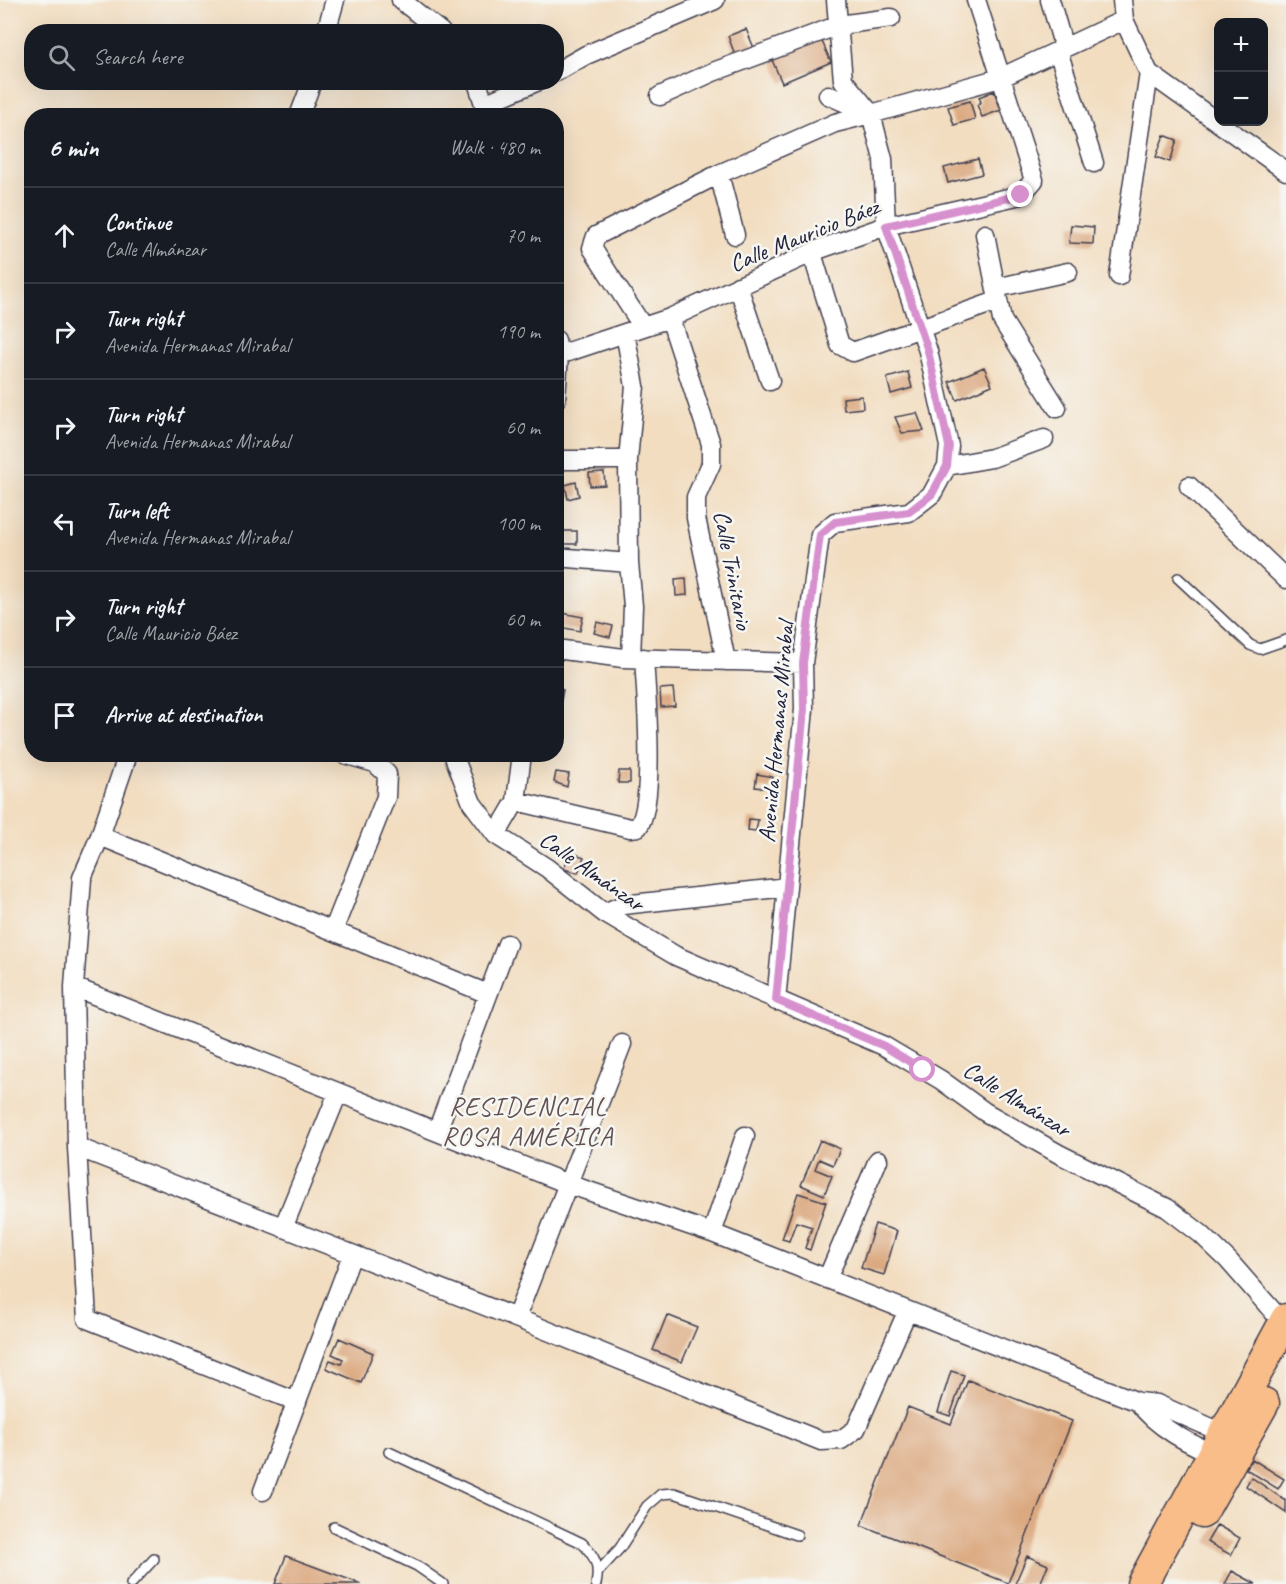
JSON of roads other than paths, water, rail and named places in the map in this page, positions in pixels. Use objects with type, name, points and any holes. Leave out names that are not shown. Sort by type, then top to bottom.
[{"type":"main road","points":[[1163,1584],[1285,1323]]},
{"type":"main road","points":[[1142,1584],[1286,1359]]},
{"type":"street","points":[[328,24],[334,0]]},
{"type":"street","points":[[401,0],[431,24]]},
{"type":"street","points":[[564,67],[586,55],[716,0]]},
{"type":"street","name":"Avenida Hermanas Mirabal","points":[[776,1000],[804,709],[803,663],[820,535],[835,522],[909,512],[932,494],[947,466],[949,446],[928,351],[886,226],[883,159],[871,114],[843,80],[836,0]]},
{"type":"street","points":[[976,0],[1000,78]]},
{"type":"street","points":[[1050,0],[1061,50],[1094,163]]},
{"type":"street","points":[[1122,0],[1124,20],[1149,73],[1286,171]]},
{"type":"street","points":[[660,96],[713,72],[839,24],[891,18]]},
{"type":"street","points":[[643,327],[592,248],[596,236],[719,174],[835,123],[1000,78],[1124,20]]},
{"type":"street","points":[[1119,276],[1149,73]]},
{"type":"street","name":"Calle Mauricio Báez","points":[[564,347],[625,333],[670,318],[812,253],[886,226],[1021,195],[1034,180],[1000,78]]},
{"type":"street","points":[[302,108],[309,90]]},
{"type":"street","points":[[480,90],[485,108]]},
{"type":"street","points":[[490,108],[522,90]]},
{"type":"street","points":[[828,95],[871,114]]},
{"type":"street","points":[[719,174],[735,235]]},
{"type":"street","points":[[985,234],[1002,320],[1057,408]]},
{"type":"street","points":[[812,253],[840,345],[854,352],[920,330],[996,295],[1068,272]]},
{"type":"street","points":[[738,286],[770,381]]},
{"type":"street","name":"Calle Trinitario","points":[[670,318],[711,444],[711,464],[696,497],[696,518],[726,661]]},
{"type":"street","points":[[516,801],[630,828],[638,827],[645,814],[648,737],[629,563],[628,460],[634,386],[625,333]]},
{"type":"street","points":[[947,466],[992,458],[1044,440]]},
{"type":"street","points":[[564,460],[628,460]]},
{"type":"street","points":[[1189,486],[1286,579]]},
{"type":"street","points":[[564,558],[629,563]]},
{"type":"street","points":[[564,650],[638,658],[803,663]]},
{"type":"street","points":[[125,762],[100,836],[82,878],[74,987],[77,1147],[87,1319],[297,1402]]},
{"type":"street","points":[[333,931],[386,797],[387,774],[372,762]]},
{"type":"street","name":"Calle Almánzar","points":[[456,762],[472,803],[496,835],[547,868],[604,913],[676,956],[884,1046],[941,1080],[985,1112],[1059,1154],[1167,1208],[1201,1234],[1228,1260],[1285,1323]]},
{"type":"street","points":[[496,835],[516,801],[521,762]]},
{"type":"street","points":[[100,836],[488,994]]},
{"type":"street","points":[[604,913],[622,905],[786,887]]},
{"type":"street","points":[[437,1131],[507,944]]},
{"type":"street","points":[[74,987],[568,1184],[712,1233],[1138,1402],[1157,1404],[1227,1448]]},
{"type":"street","points":[[516,1318],[622,1044]]},
{"type":"street","points":[[283,1228],[338,1093]]},
{"type":"street","points":[[712,1233],[746,1136]]},
{"type":"street","points":[[77,1147],[516,1318],[821,1441],[841,1440],[856,1429],[907,1312]]},
{"type":"street","points":[[827,1279],[878,1160]]},
{"type":"street","points":[[263,1491],[352,1255]]},
{"type":"lane","points":[[1178,578],[1250,645],[1260,649],[1286,640]]},
{"type":"lane","points":[[389,1452],[582,1543],[594,1554],[599,1571],[596,1584]]},
{"type":"lane","points":[[599,1571],[620,1548],[647,1506],[661,1494],[674,1493],[797,1535]]},
{"type":"lane","points":[[334,1527],[417,1566],[443,1584]]},
{"type":"lane","points":[[131,1584],[154,1559]]},
{"type":"district","name":"RESIDENCIAL ROSA AMÉRICA","points":[[528,1121]]}]
